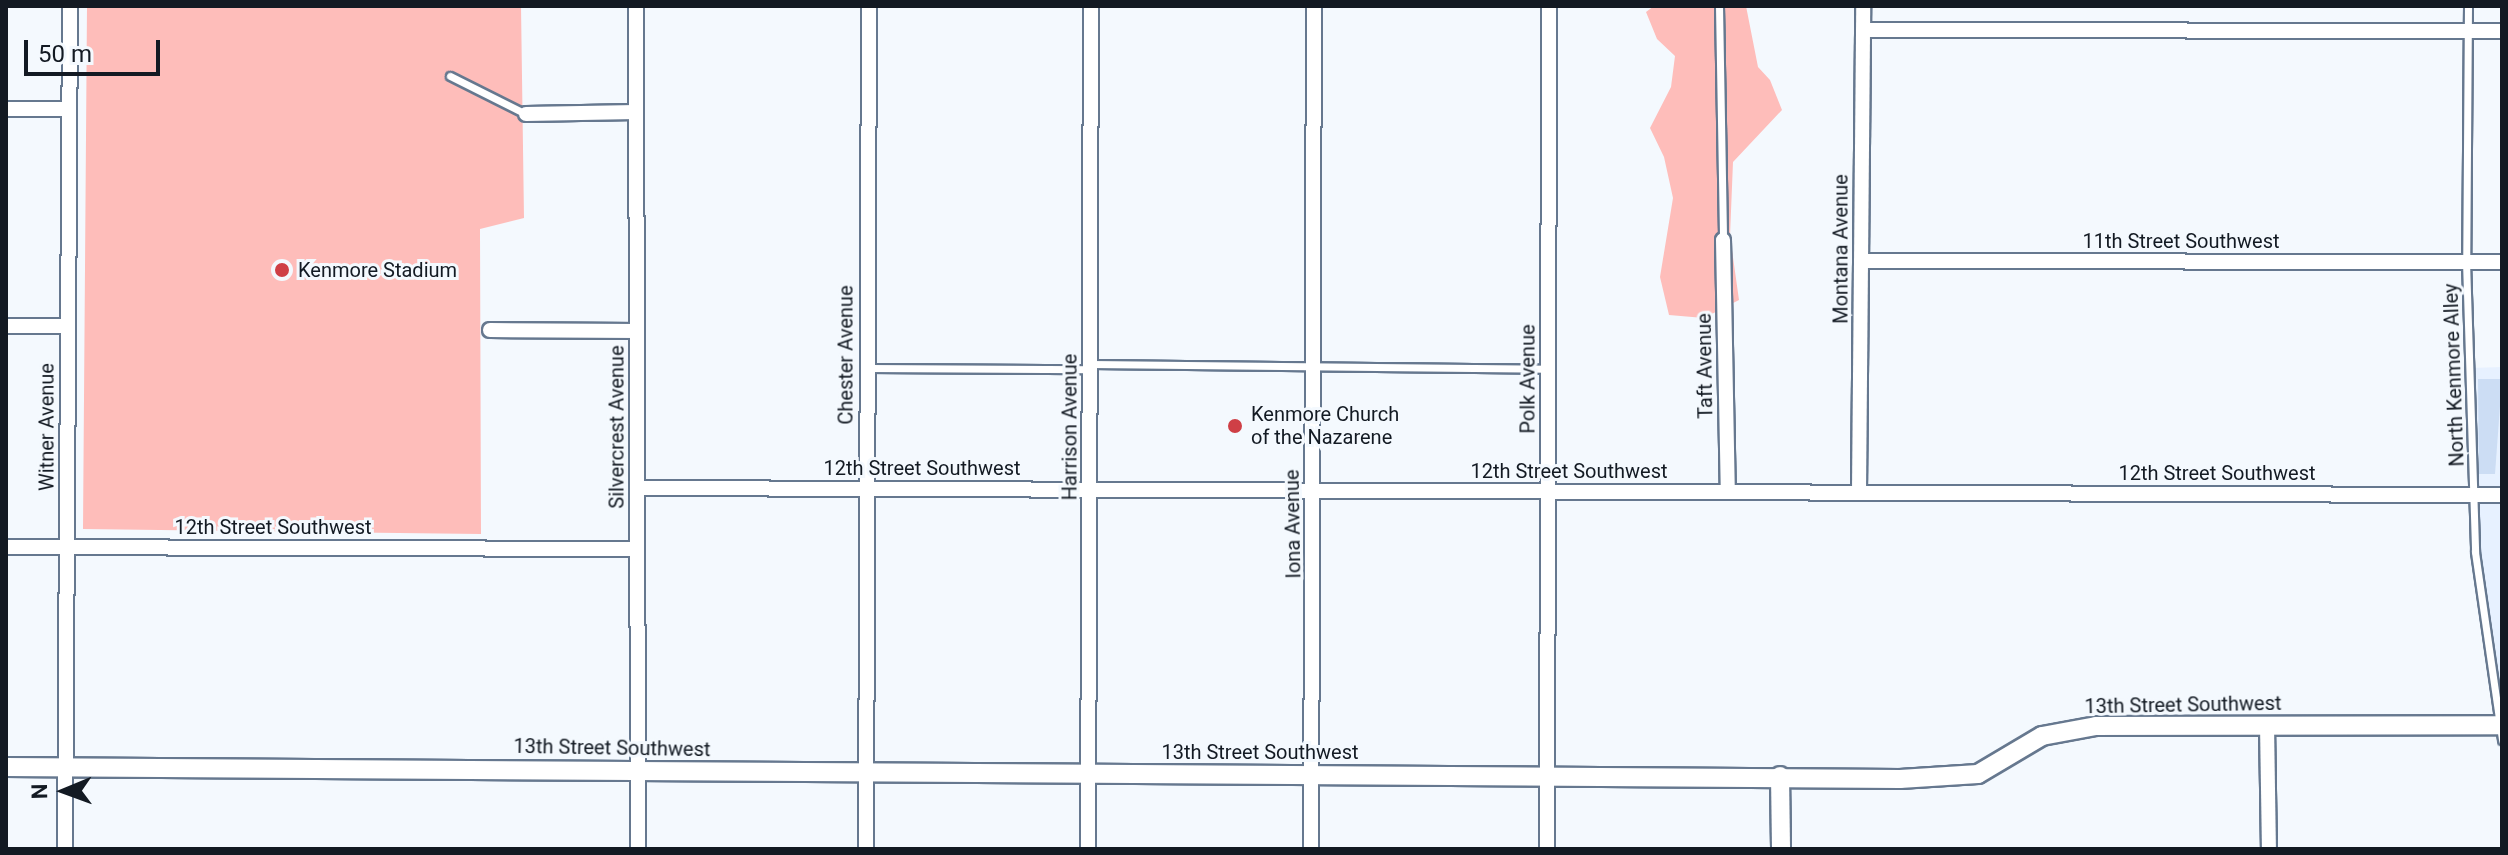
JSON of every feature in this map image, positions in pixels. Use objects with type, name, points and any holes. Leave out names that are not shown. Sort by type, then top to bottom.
[{"type":"street","name":"Witner Avenue","points":[[65,849],[70,6]]},
{"type":"street","name":"Silvercrest Avenue","points":[[636,6],[638,849]]},
{"type":"street","name":"Chester Avenue","points":[[866,849],[869,6]]},
{"type":"street","name":"Harrison Avenue","points":[[1088,849],[1091,6]]},
{"type":"street","name":"Iona Avenue","points":[[1311,849],[1314,6]]},
{"type":"street","name":"Polk Avenue","points":[[1547,849],[1549,6]]},
{"type":"street","name":"Montana Avenue","points":[[1859,492],[1863,6]]},
{"type":"street","points":[[1863,30],[2502,31]]},
{"type":"street","points":[[6,109],[68,109]]},
{"type":"street","points":[[526,114],[636,112]]},
{"type":"street","name":"Taft Avenue","points":[[1723,240],[1728,492]]},
{"type":"street","name":"11th Street Southwest","points":[[1861,261],[2502,262]]},
{"type":"street","points":[[6,326],[68,326]]},
{"type":"street","points":[[490,330],[637,331]]},
{"type":"street","name":"12th Street Southwest","points":[[637,488],[2502,495]]},
{"type":"street","name":"12th Street Southwest","points":[[6,547],[637,549]]},
{"type":"street","points":[[2267,725],[2269,849]]},
{"type":"street","name":"13th Street Southwest","points":[[6,767],[1965,778],[2062,730],[2267,725],[2501,730]]},
{"type":"street","points":[[1780,776],[1781,849]]},
{"type":"lane","points":[[1719,6],[1723,240]]},
{"type":"lane","name":"North Kenmore Alley","points":[[2468,6],[2466,261],[2475,552],[2501,730]]},
{"type":"lane","points":[[450,76],[526,114]]},
{"type":"lane","points":[[866,368],[1548,369]]},
{"type":"shaded area","name":"Kenmore Stadium","points":[[87,6],[521,6],[524,218],[480,229],[481,534],[83,529]]},
{"type":"shaded area","points":[[1654,6],[1746,6],[1758,67],[1770,80],[1782,110],[1733,162],[1730,236],[1739,300],[1704,318],[1669,315],[1660,277],[1673,198],[1664,157],[1650,128],[1671,87],[1675,56],[1657,39],[1646,12]]},
{"type":"shaded area","points":[[2502,367],[2502,740],[2475,552],[2470,368]]},
{"type":"building","points":[[2478,379],[2502,379],[2495,474],[2479,474]]},
{"type":"place","name":"Kenmore Stadium","points":[[282,270]]},
{"type":"place","name":"Kenmore Church of the Nazarene","points":[[1235,426]]}]
